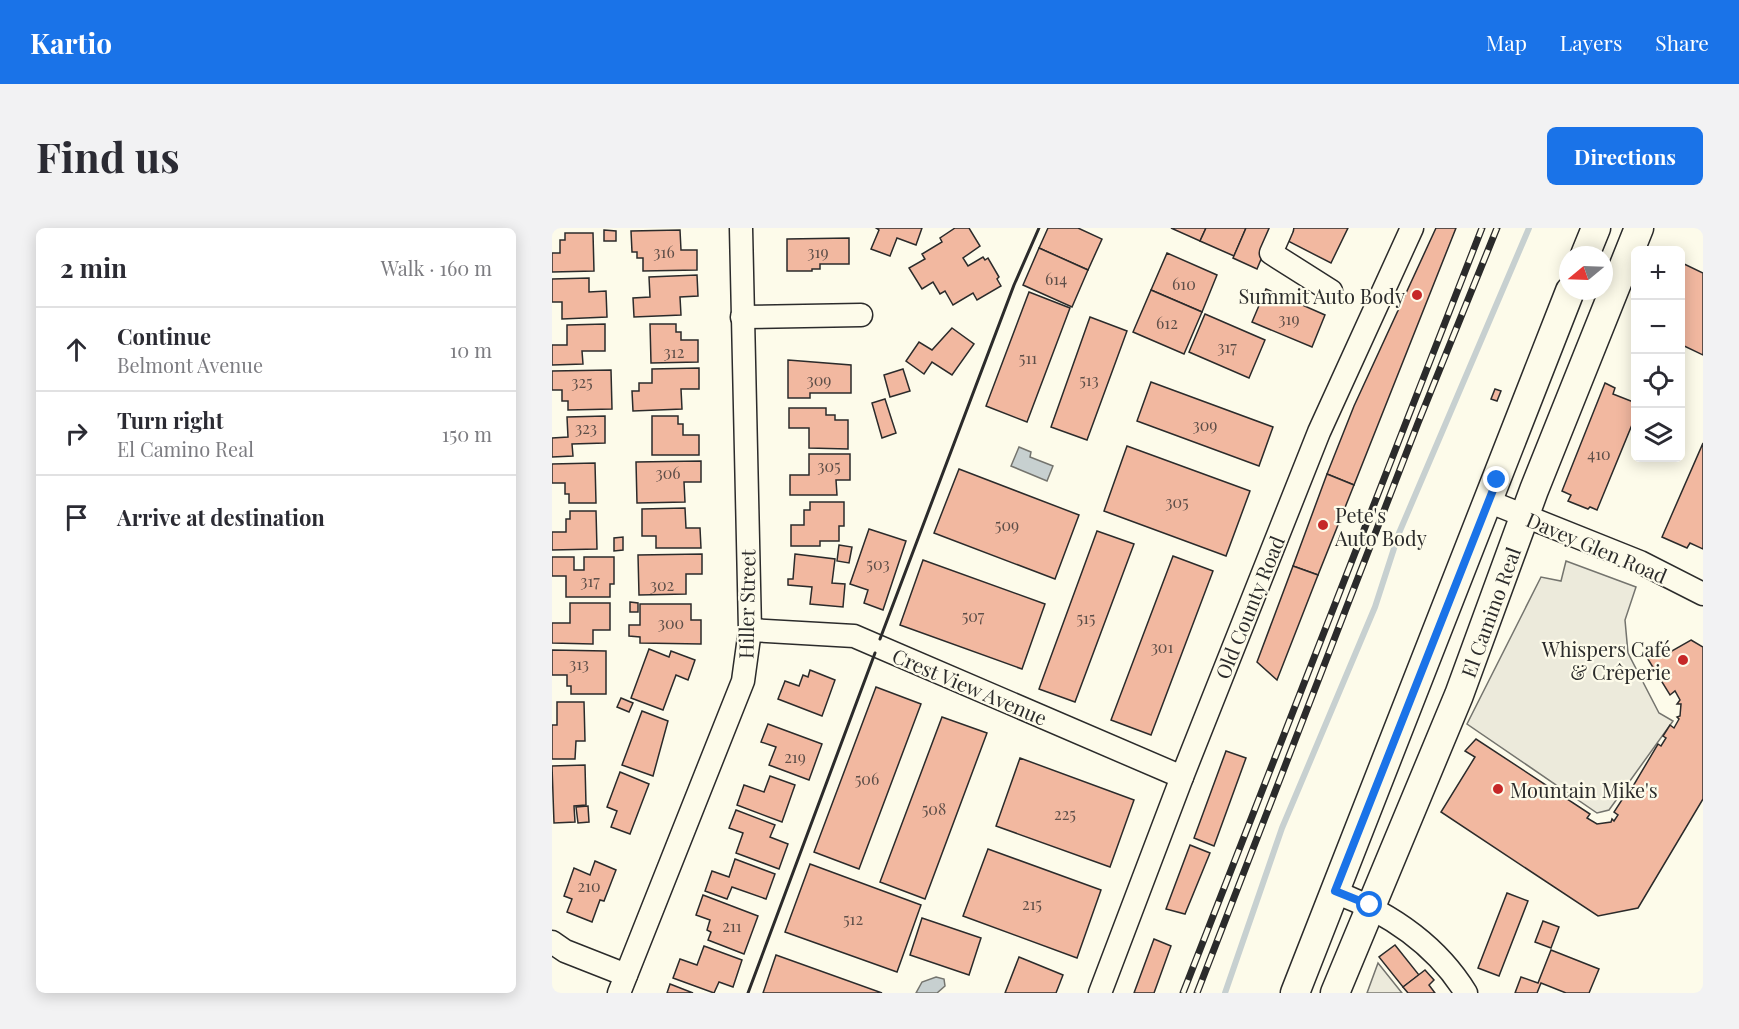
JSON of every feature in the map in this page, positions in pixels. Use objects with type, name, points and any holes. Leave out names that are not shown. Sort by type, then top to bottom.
[{"type":"main road","points":[[1589,246],[1596,228]]},
{"type":"main road","name":"El Camino Real","points":[[1335,993],[1459,695],[1639,228]]},
{"type":"main road","name":"El Camino Real","points":[[1295,993],[1490,502],[1566,300]]},
{"type":"street","name":"Hiller Street","points":[[622,984],[743,681],[750,630],[741,228]]},
{"type":"street","points":[[1282,228],[1271,253],[1331,291]]},
{"type":"street","name":"Old County Road","points":[[1100,993],[1182,777],[1319,432],[1412,228]]},
{"type":"street","points":[[742,317],[861,315]]},
{"type":"street","name":"Davey Glen Road","points":[[1490,502],[1640,562],[1703,594]]},
{"type":"street","name":"Crest View Avenue","points":[[750,630],[854,636],[1182,777]]},
{"type":"street","points":[[1335,891],[1370,905],[1436,954],[1454,973],[1466,993]]},
{"type":"street","points":[[552,942],[622,984]]},
{"type":"shaded area","points":[[1019,447],[1031,452],[1030,457],[1053,466],[1047,481],[1011,466]]},
{"type":"shaded area","points":[[1566,561],[1636,587],[1625,620],[1628,653],[1659,713],[1673,721],[1609,810],[1597,813],[1467,724],[1541,577],[1561,581]]},
{"type":"shaded area","points":[[1378,963],[1402,993],[1367,993]]},
{"type":"shaded area","points":[[936,977],[944,979],[945,986],[937,993],[916,993],[922,982]]},
{"type":"building","points":[[876,228],[922,228],[916,245],[897,238],[890,256],[871,249],[879,230]]},
{"type":"building","points":[[955,228],[969,228],[980,246],[963,258],[968,266],[983,257],[985,260],[988,258],[999,277],[997,279],[1001,286],[977,300],[973,293],[953,305],[945,291],[940,294],[933,282],[922,289],[909,268],[925,259],[922,254],[942,242],[940,238]]},
{"type":"building","points":[[1048,228],[1078,228],[1102,239],[1088,270],[1039,248]]},
{"type":"building","points":[[1171,228],[1206,228],[1200,241]]},
{"type":"building","points":[[1206,228],[1246,228],[1234,256],[1200,241]]},
{"type":"building","points":[[1246,228],[1274,228],[1257,269],[1233,258]]},
{"type":"building","points":[[1292,228],[1348,228],[1331,263],[1286,240]]},
{"type":"building","name":"Summit Auto Body","points":[[1436,228],[1456,228],[1354,485],[1327,474],[1354,406]]},
{"type":"building","points":[[604,230],[616,231],[616,241],[604,241]]},
{"type":"building","points":[[680,230],[681,250],[697,250],[697,270],[643,271],[643,258],[637,258],[637,252],[632,252],[631,231]]},
{"type":"building","points":[[565,233],[593,233],[594,271],[552,272],[552,253],[560,253],[560,240],[565,240]]},
{"type":"building","points":[[849,238],[849,264],[820,264],[820,269],[812,269],[812,271],[787,271],[787,239]]},
{"type":"building","points":[[1039,248],[1088,270],[1072,307],[1023,285]]},
{"type":"building","points":[[1167,253],[1217,275],[1202,312],[1151,290]]},
{"type":"building","points":[[1685,264],[1703,273],[1703,355],[1685,346]]},
{"type":"building","points":[[697,275],[698,296],[680,297],[681,315],[634,317],[633,298],[650,297],[649,277]]},
{"type":"building","points":[[589,278],[589,292],[606,291],[607,317],[562,319],[562,302],[552,302],[552,279]]},
{"type":"building","points":[[1266,289],[1325,315],[1312,347],[1252,322]]},
{"type":"building","points":[[1151,290],[1202,312],[1184,354],[1133,332]]},
{"type":"building","points":[[1029,292],[1070,308],[1027,422],[986,406]]},
{"type":"building","points":[[1205,314],[1265,340],[1249,378],[1189,352]]},
{"type":"building","points":[[1090,317],[1127,331],[1087,440],[1051,427]]},
{"type":"building","points":[[605,324],[605,351],[582,351],[583,364],[552,365],[552,345],[567,345],[567,325]]},
{"type":"building","points":[[650,324],[676,324],[676,332],[681,332],[681,340],[698,340],[698,362],[651,363]]},
{"type":"building","points":[[952,328],[974,344],[952,375],[932,362],[924,374],[906,361],[919,342],[932,350]]},
{"type":"building","points":[[788,360],[851,365],[851,393],[810,393],[810,398],[788,398]]},
{"type":"building","points":[[699,368],[699,389],[681,389],[682,409],[633,411],[632,391],[639,391],[639,383],[652,383],[652,369]]},
{"type":"building","points":[[903,369],[910,391],[890,397],[884,375]]},
{"type":"building","points":[[611,370],[612,409],[568,410],[568,401],[562,401],[562,390],[552,390],[552,371]]},
{"type":"building","points":[[1151,382],[1273,427],[1259,466],[1137,421]]},
{"type":"building","points":[[1605,383],[1615,388],[1613,394],[1631,401],[1631,427],[1597,510],[1568,501],[1571,495],[1562,491]]},
{"type":"building","points":[[1495,389],[1501,391],[1497,401],[1491,399]]},
{"type":"building","points":[[885,399],[896,433],[882,438],[872,403]]},
{"type":"building","points":[[789,408],[826,408],[826,415],[835,415],[835,420],[848,420],[848,449],[809,448],[809,428],[789,428]]},
{"type":"building","points":[[605,416],[605,443],[572,444],[573,456],[552,457],[552,438],[568,437],[567,417]]},
{"type":"building","points":[[652,416],[678,416],[678,424],[683,424],[683,435],[699,435],[699,455],[652,455]]},
{"type":"building","points":[[1703,443],[1703,549],[1690,543],[1687,548],[1662,537]]},
{"type":"building","points":[[1127,446],[1250,491],[1226,556],[1104,511]]},
{"type":"building","points":[[809,454],[850,454],[850,480],[836,480],[837,495],[790,495],[790,475],[809,475]]},
{"type":"building","points":[[701,461],[701,482],[684,482],[685,502],[637,503],[636,462]]},
{"type":"building","points":[[595,463],[596,503],[569,503],[569,494],[565,494],[565,483],[552,483],[552,464]]},
{"type":"building","points":[[959,469],[1079,515],[1055,579],[934,533]]},
{"type":"building","name":"Pete's Auto Body","points":[[1327,474],[1354,485],[1318,575],[1293,566]]},
{"type":"building","points":[[810,502],[844,502],[844,526],[839,526],[839,541],[820,541],[820,546],[791,546],[791,525],[804,525],[804,510],[810,510]]},
{"type":"building","points":[[685,508],[686,528],[700,528],[701,548],[656,548],[656,536],[642,536],[642,509]]},
{"type":"building","points":[[570,511],[596,511],[597,549],[552,550],[552,532],[566,532],[566,519],[570,519]]},
{"type":"building","points":[[869,529],[906,541],[883,610],[864,603],[868,590],[850,584]]},
{"type":"building","points":[[1097,531],[1134,544],[1075,702],[1039,689]]},
{"type":"building","points":[[623,537],[623,550],[614,551],[614,538]]},
{"type":"building","points":[[839,545],[852,547],[849,563],[837,561]]},
{"type":"building","points":[[702,554],[702,574],[686,574],[686,594],[639,595],[638,555]]},
{"type":"building","points":[[795,554],[835,559],[832,583],[845,584],[843,607],[810,604],[812,587],[788,585],[788,579],[793,579]]},
{"type":"building","points":[[1173,556],[1213,571],[1151,735],[1111,720]]},
{"type":"building","points":[[552,557],[574,557],[574,570],[584,570],[584,557],[614,557],[614,584],[610,584],[610,597],[566,597],[566,576],[552,576]]},
{"type":"building","points":[[923,560],[1045,604],[1022,669],[900,625]]},
{"type":"building","points":[[1293,566],[1318,575],[1277,680],[1257,662]]},
{"type":"building","points":[[630,602],[638,603],[638,612],[630,612]]},
{"type":"building","points":[[570,603],[610,603],[610,630],[593,630],[593,644],[552,643],[552,623],[570,623]]},
{"type":"building","points":[[640,604],[691,604],[691,620],[701,620],[701,644],[640,643],[640,637],[629,636],[629,625],[640,625]]},
{"type":"building","points":[[1691,640],[1703,647],[1703,799],[1638,908],[1598,916],[1441,812],[1475,757],[1465,751],[1476,739],[1590,814],[1587,818],[1597,824],[1611,822],[1612,819],[1614,821],[1618,815],[1614,812],[1627,792],[1629,793],[1658,744],[1661,746],[1666,738],[1663,736],[1670,725],[1674,728],[1679,719],[1677,717],[1680,716],[1681,704],[1677,704],[1680,700],[1675,691],[1670,695],[1646,656],[1656,650],[1665,655]]},
{"type":"building","points":[[649,649],[669,657],[671,651],[695,660],[688,680],[676,675],[663,710],[631,698]]},
{"type":"building","points":[[552,650],[606,651],[606,694],[571,694],[571,686],[567,686],[567,675],[552,675]]},
{"type":"building","points":[[810,670],[835,680],[822,716],[778,699],[785,681],[799,686],[803,675],[808,677]]},
{"type":"building","points":[[876,687],[921,704],[859,869],[814,852]]},
{"type":"building","points":[[621,698],[633,703],[629,712],[617,707]]},
{"type":"building","points":[[557,702],[584,702],[585,741],[576,741],[575,759],[552,759],[552,725],[557,725]]},
{"type":"building","points":[[642,711],[668,721],[653,776],[622,765]]},
{"type":"building","points":[[942,717],[987,733],[925,899],[880,882]]},
{"type":"building","points":[[768,724],[822,744],[809,780],[769,765],[776,747],[761,742]]},
{"type":"building","points":[[1226,751],[1246,758],[1214,846],[1194,838]]},
{"type":"building","points":[[1020,758],[1134,800],[1110,867],[996,826]]},
{"type":"building","points":[[585,765],[586,805],[574,806],[575,822],[554,823],[552,766]]},
{"type":"building","points":[[620,772],[649,784],[630,834],[611,827],[617,811],[607,807]]},
{"type":"building","points":[[770,776],[795,785],[782,822],[737,805],[744,785],[764,792]]},
{"type":"building","points":[[588,806],[589,822],[578,823],[576,807]]},
{"type":"building","points":[[736,810],[775,825],[770,837],[788,844],[779,869],[736,853],[743,833],[729,828]]},
{"type":"building","points":[[1190,845],[1210,853],[1185,914],[1166,909]]},
{"type":"building","points":[[988,849],[1101,890],[1077,958],[963,916]]},
{"type":"building","points":[[735,859],[775,874],[766,899],[732,887],[727,899],[705,891],[712,871],[729,877]]},
{"type":"building","points":[[595,861],[616,870],[604,901],[600,900],[592,922],[567,912],[572,899],[564,896],[574,868],[590,875]]},
{"type":"building","points":[[810,864],[921,905],[897,972],[785,932]]},
{"type":"building","points":[[1507,893],[1528,901],[1499,976],[1478,968]]},
{"type":"building","points":[[703,895],[758,916],[744,954],[708,940],[711,932],[707,930],[710,920],[696,915]]},
{"type":"building","points":[[922,918],[981,938],[969,975],[910,955]]},
{"type":"building","points":[[1543,921],[1559,927],[1551,948],[1535,942]]},
{"type":"building","points":[[1154,939],[1171,946],[1154,993],[1134,993]]},
{"type":"building","points":[[1395,945],[1419,975],[1403,987],[1379,957]]},
{"type":"building","points":[[704,946],[742,960],[733,987],[719,982],[714,993],[673,978],[680,959],[697,965]]},
{"type":"building","points":[[1551,950],[1599,969],[1589,993],[1566,993],[1541,983],[1537,993],[1515,993],[1521,977],[1538,983]]},
{"type":"building","points":[[776,955],[882,993],[763,993]]},
{"type":"building","points":[[1019,957],[1063,975],[1056,993],[1005,993]]},
{"type":"building","points":[[1425,970],[1434,980],[1429,985],[1435,993],[1408,993],[1403,987]]},
{"type":"building","points":[[670,984],[693,993],[667,993]]},
{"type":"waterway","points":[[1225,993],[1282,828],[1375,607],[1399,533],[1529,228]]},
{"type":"railway","points":[[1183,993],[1482,228]]},
{"type":"railway","points":[[1197,993],[1418,423],[1497,228]]},
{"type":"wall","points":[[880,639],[1014,285],[1039,228]]},
{"type":"wall","points":[[748,993],[875,653]]},
{"type":"place","name":"Summit Auto Body","points":[[1417,295]]},
{"type":"place","name":"Pete's Auto Body","points":[[1323,525]]},
{"type":"place","name":"Whispers Café & Crêperie","points":[[1683,660]]},
{"type":"place","name":"Mountain Mike's","points":[[1498,789]]},
{"type":"route","points":[[1370,905],[1335,891],[1497,480]]}]
